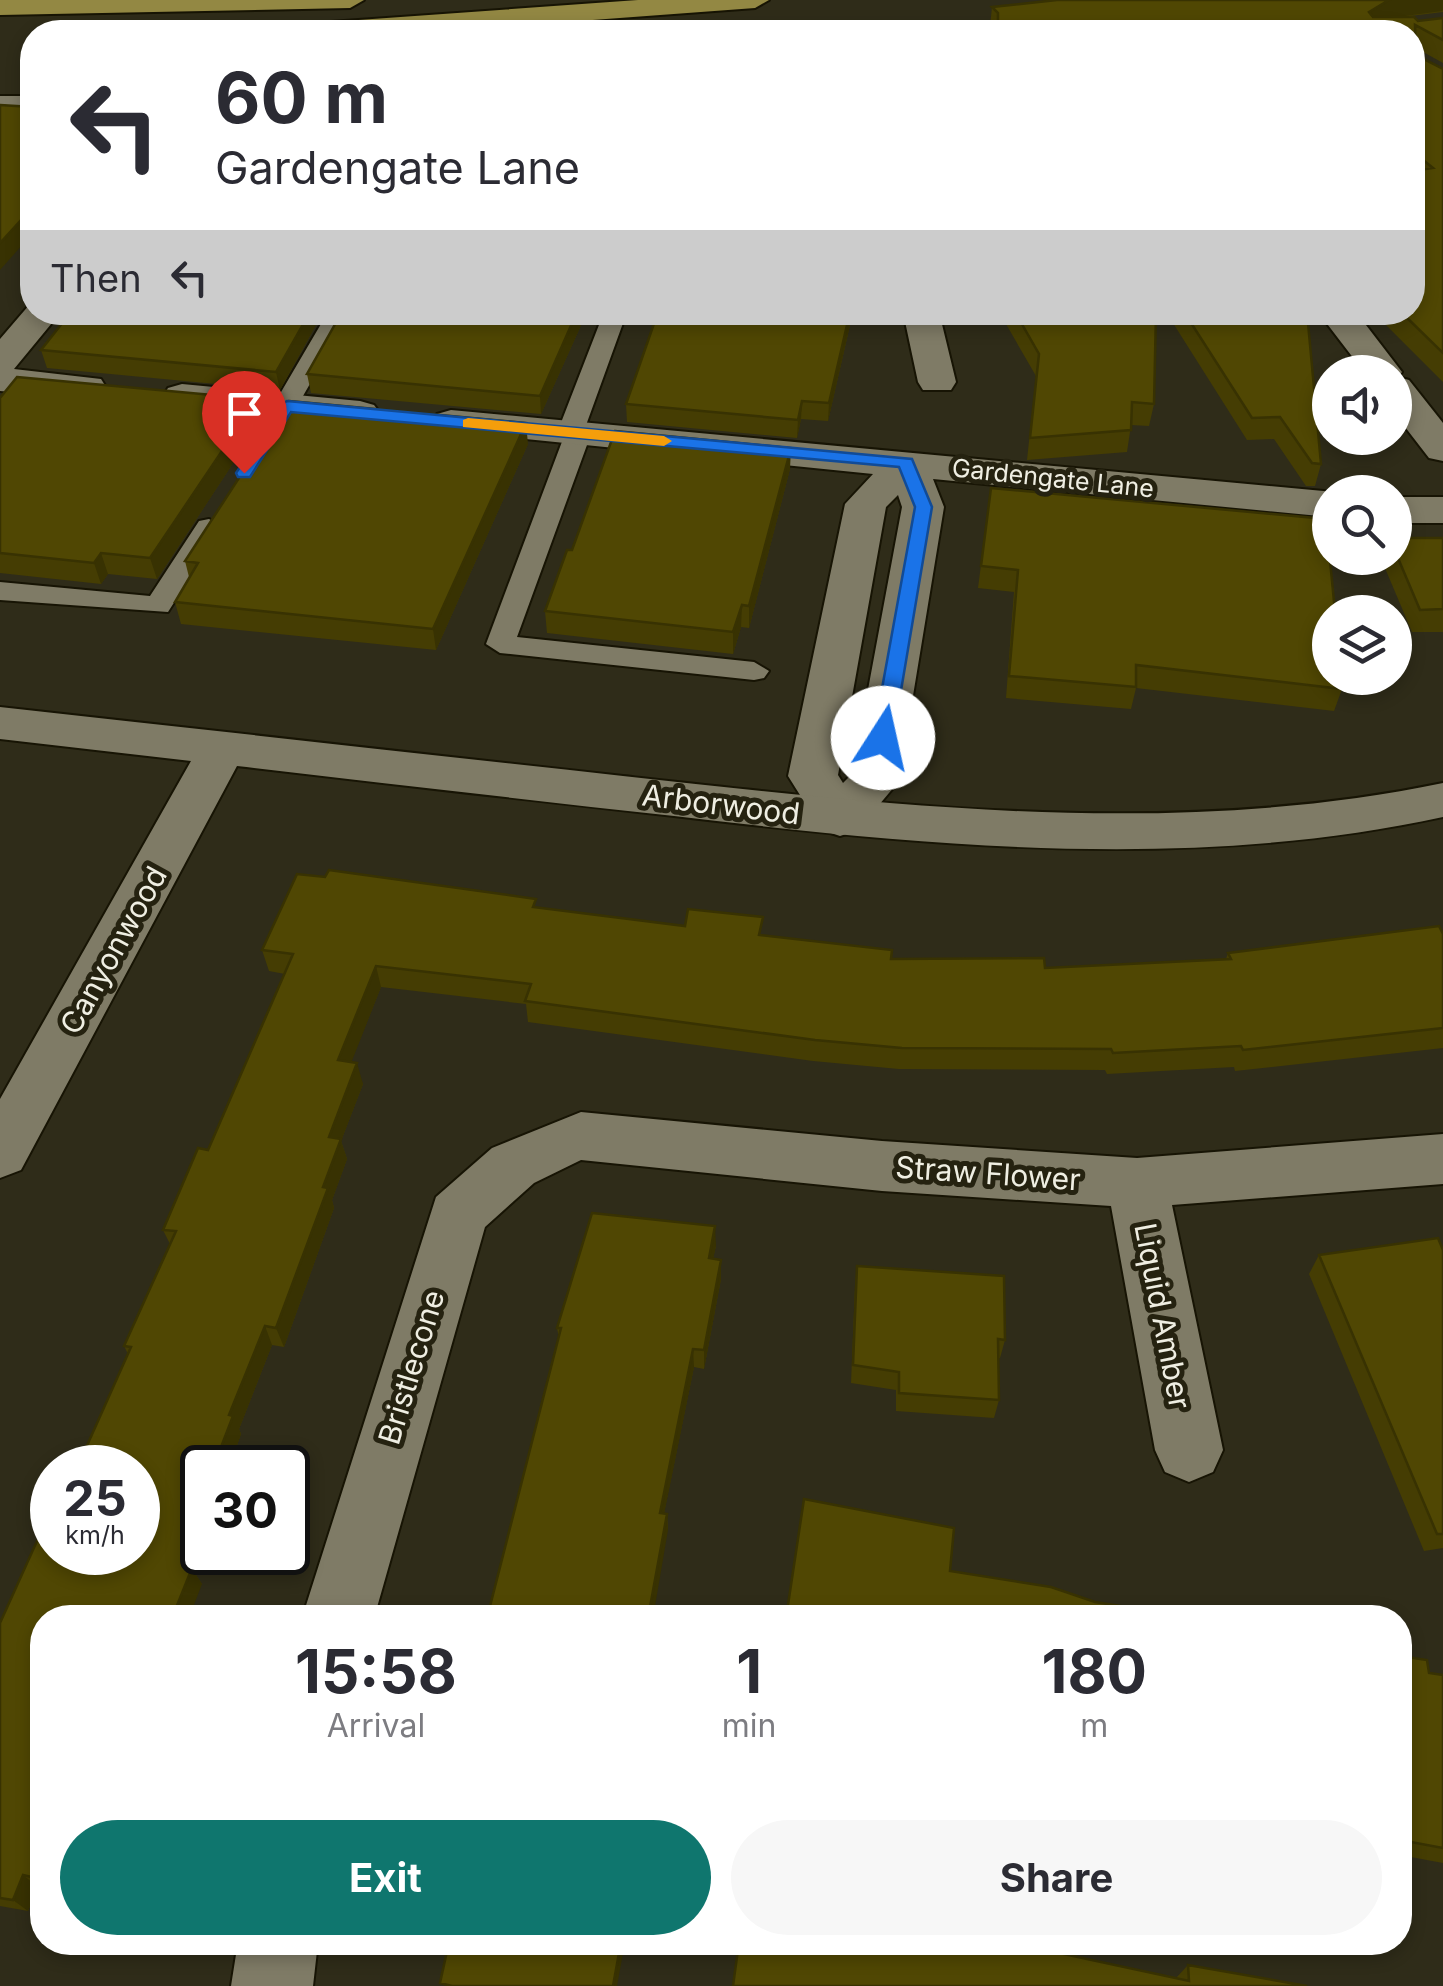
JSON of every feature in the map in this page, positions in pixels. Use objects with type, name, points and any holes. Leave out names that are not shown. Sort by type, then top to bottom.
[{"type":"main road","points":[[0,7],[350,0]]},
{"type":"main road","points":[[481,20],[755,0]]},
{"type":"street","points":[[0,362],[33,325]]},
{"type":"street","points":[[924,325],[937,382]]},
{"type":"street","points":[[1346,325],[1370,355]]},
{"type":"street","name":"Gardengate Lane","points":[[0,379],[1312,502]]},
{"type":"street","points":[[1412,410],[1443,449]]},
{"type":"street","points":[[906,463],[923,507],[883,738],[874,781],[840,818],[813,776],[866,504],[906,463]]},
{"type":"street","points":[[1412,510],[1443,510]]},
{"type":"street","name":"Arborwood","points":[[0,723],[840,818],[1149,834],[1401,809],[1443,800]]},
{"type":"street","name":"Canyonwood","points":[[0,1153],[224,746]]},
{"type":"street","name":"Straw Flower","points":[[535,1150],[580,1136],[882,1166],[1137,1183],[1443,1159]]},
{"type":"street","name":"Bristlecone","points":[[342,1605],[458,1215],[495,1175],[535,1150]]},
{"type":"street","name":"Liquid Amber","points":[[1137,1183],[1188,1450]]},
{"type":"street","points":[[272,1986],[276,1955]]},
{"type":"lane","points":[[255,456],[333,325]]},
{"type":"lane","points":[[611,325],[500,644],[754,672]]},
{"type":"lane","points":[[0,592],[158,606],[222,506]]},
{"type":"building","points":[[1057,0],[1389,0],[1369,12],[1373,17],[1417,20],[998,20],[992,7]]},
{"type":"building","points":[[1443,18],[1443,40],[1425,30],[1425,20]]},
{"type":"building","points":[[1425,60],[1443,69],[1443,353],[1414,325],[1425,325],[1425,169],[1433,168],[1425,162]]},
{"type":"building","points":[[0,105],[20,106],[20,221],[0,243]]},
{"type":"building","points":[[61,325],[303,325],[276,372],[41,350]]},
{"type":"building","points":[[335,325],[571,325],[540,396],[307,374]]},
{"type":"building","points":[[653,325],[847,325],[829,403],[802,401],[798,420],[626,404]]},
{"type":"building","points":[[1022,325],[1156,325],[1154,404],[1132,402],[1131,430],[1030,438],[1039,354]]},
{"type":"building","points":[[1192,325],[1308,325],[1312,455],[1320,455],[1321,464],[1312,463],[1280,417],[1252,418]]},
{"type":"building","points":[[17,377],[257,399],[150,558],[101,553],[94,563],[0,553],[0,398]]},
{"type":"building","points":[[289,401],[526,423],[433,629],[175,602],[198,563],[185,561]]},
{"type":"building","points":[[615,431],[791,448],[749,606],[742,605],[733,632],[545,611],[567,550],[572,550]]},
{"type":"building","points":[[991,488],[1312,518],[1312,575],[1331,575],[1333,595],[1312,595],[1312,686],[1136,665],[1136,687],[1009,676],[1018,570],[981,566]]},
{"type":"building","points":[[1412,538],[1443,538],[1443,609],[1420,610],[1405,575],[1412,575]]},
{"type":"building","points":[[329,870],[536,899],[533,907],[685,926],[688,909],[763,917],[759,935],[892,950],[891,959],[1044,958],[1045,968],[1231,959],[1228,953],[1439,926],[1443,934],[1443,1028],[1243,1050],[1241,1046],[1113,1053],[1111,1049],[902,1048],[525,1001],[531,984],[376,966],[338,1060],[357,1063],[329,1137],[341,1139],[323,1187],[328,1188],[276,1328],[265,1326],[229,1415],[233,1416],[222,1445],[180,1445],[180,1575],[189,1575],[177,1605],[30,1605],[30,1877],[23,1875],[13,1900],[0,1898],[0,1623],[30,1557],[30,1575],[160,1575],[160,1445],[87,1445],[131,1347],[124,1346],[176,1231],[163,1230],[198,1148],[208,1150],[293,954],[262,950],[297,874],[325,877]]},
{"type":"building","points":[[592,1213],[715,1226],[709,1258],[721,1260],[704,1350],[693,1349],[660,1513],[667,1514],[650,1605],[490,1605],[561,1328],[557,1328]]},
{"type":"building","points":[[1438,1238],[1443,1250],[1443,1534],[1437,1534],[1319,1255]]},
{"type":"building","points":[[857,1266],[1004,1276],[1005,1340],[998,1339],[999,1400],[899,1393],[899,1372],[853,1365]]},
{"type":"building","points":[[804,1499],[954,1528],[950,1571],[1051,1587],[1114,1605],[788,1605]]},
{"type":"building","points":[[1412,1658],[1427,1660],[1429,1673],[1443,1675],[1443,1848],[1412,1842]]},
{"type":"building","points":[[446,1955],[619,1955],[613,1986],[440,1983]]},
{"type":"building","points":[[737,1955],[1068,1955],[1189,1981],[1188,1965],[1307,1986],[733,1986]]},
{"type":"slow traffic","points":[[468,423],[664,441]]},
{"type":"route","points":[[244,473],[287,406],[906,463],[923,507],[883,738]]}]
